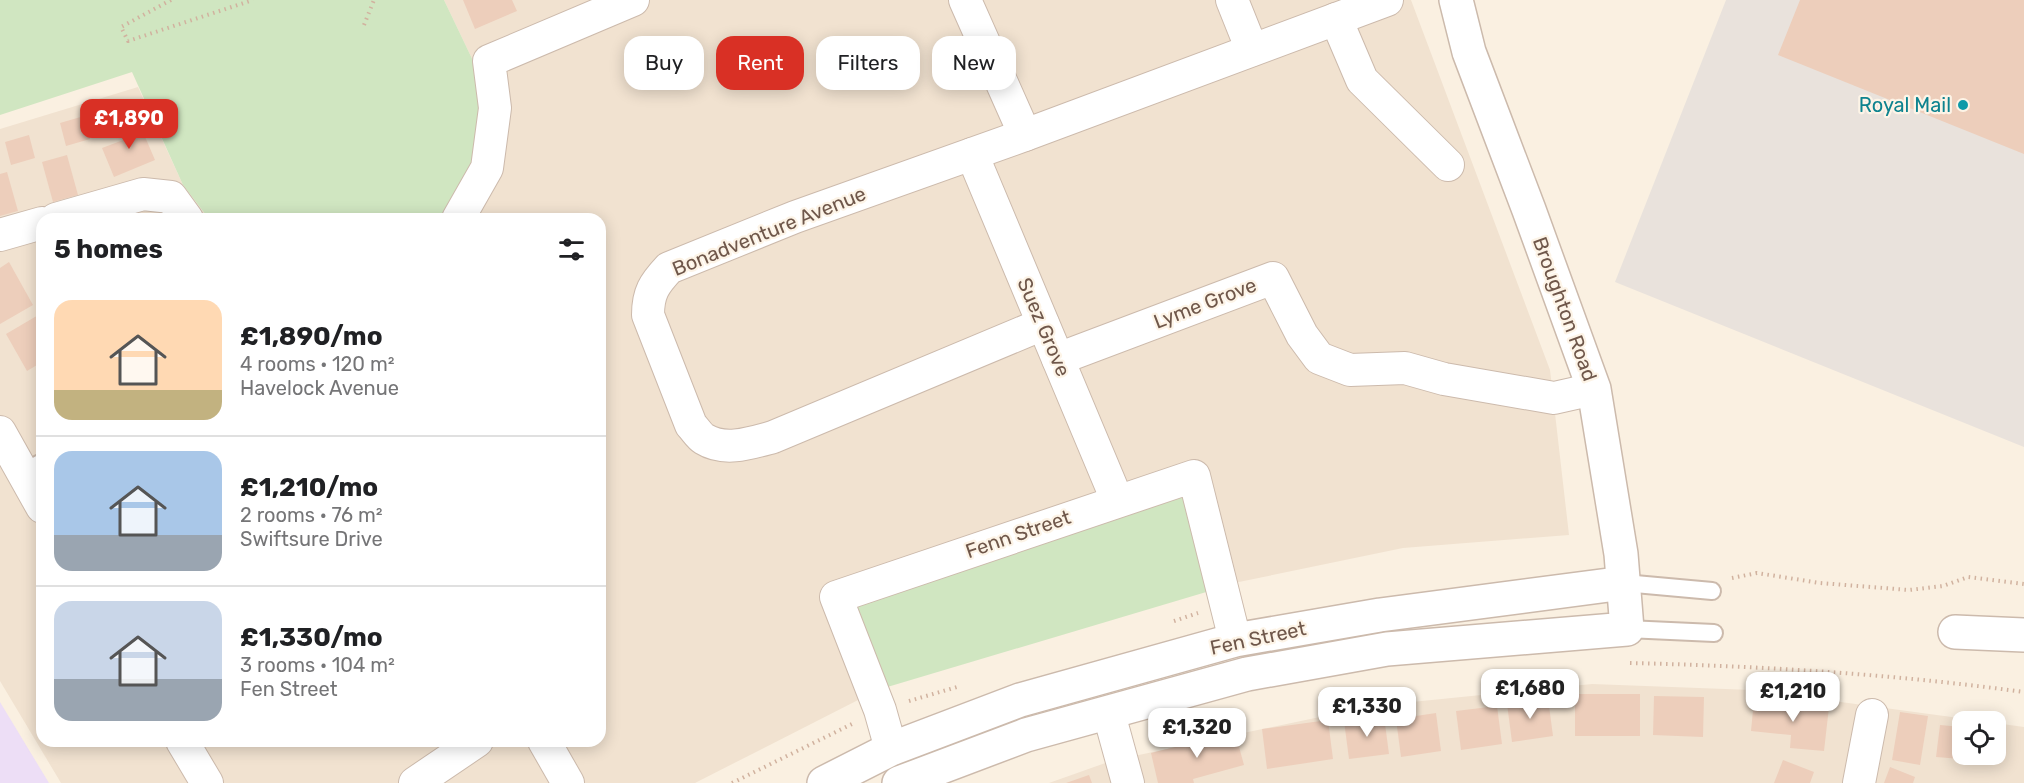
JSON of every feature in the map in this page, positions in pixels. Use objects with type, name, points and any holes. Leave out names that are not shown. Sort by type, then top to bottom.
[{"type":"street","points":[[461,213],[487,168],[495,108],[489,61],[633,0]]},
{"type":"street","points":[[964,0],[1025,135]]},
{"type":"street","points":[[1232,0],[1252,50]]},
{"type":"street","name":"Bonadventure Avenue","points":[[1043,324],[773,437],[743,445],[718,444],[702,438],[691,425],[648,315],[648,299],[657,280],[669,268],[795,217],[1025,135],[1387,0]]},
{"type":"street","name":"Broughton Road","points":[[1456,0],[1469,52],[1594,389],[1624,583],[1627,629]]},
{"type":"street","points":[[1335,19],[1362,80],[1448,165]]},
{"type":"street","name":"Suez Grove","points":[[972,154],[1117,500]]},
{"type":"street","points":[[77,213],[143,194],[171,197],[183,213]]},
{"type":"street","points":[[0,235],[36,225]]},
{"type":"street","name":"Lyme Grove","points":[[1058,359],[1273,278],[1302,335],[1319,358],[1350,370],[1405,368],[1444,380],[1554,398],[1594,389]]},
{"type":"street","points":[[0,432],[32,468],[36,484]]},
{"type":"street","name":"Fenn Street","points":[[891,749],[880,710],[836,597],[1117,500],[1194,476],[1235,640]]},
{"type":"street","name":"Fen Street","points":[[824,783],[891,749],[1020,699],[1235,640],[1380,615],[1624,583]]},
{"type":"street","name":"Fen Street","points":[[900,783],[1026,735],[1109,714],[1247,674],[1387,649],[1627,629]]},
{"type":"street","points":[[1955,632],[2024,635]]},
{"type":"street","points":[[1109,714],[1128,783]]},
{"type":"street","points":[[1858,783],[1872,715]]},
{"type":"street","points":[[186,747],[207,783]]},
{"type":"street","points":[[415,783],[468,747]]},
{"type":"street","points":[[547,747],[568,783]]},
{"type":"lane","name":"Fen Street","points":[[1624,583],[1709,591]]},
{"type":"lane","name":"Fen Street","points":[[1627,629],[1714,633]]},
{"type":"path","points":[[171,0],[120,27],[128,41],[253,0]]},
{"type":"path","points":[[364,25],[374,0]]},
{"type":"path","points":[[1709,591],[1733,577],[1757,573],[1820,583],[1909,590],[1943,586],[1968,577],[2024,584]]},
{"type":"path","points":[[1626,663],[1720,665],[1878,675],[2024,692]]},
{"type":"shaded area","points":[[444,0],[1411,0],[1550,370],[1569,535],[1403,548],[1234,583],[1204,467],[820,593],[862,698],[695,783],[61,783],[39,747],[606,747],[606,213],[444,213],[475,165],[476,67]]},
{"type":"shaded area","points":[[1726,0],[2024,0],[2024,447],[1615,282]]},
{"type":"shaded area","points":[[138,87],[183,185],[204,213],[36,213],[36,741],[0,681],[0,129]]},
{"type":"shaded area","points":[[1592,684],[1752,690],[1952,717],[1952,765],[2006,765],[2006,725],[2024,727],[2024,783],[1142,783],[1134,756],[1372,706]]},
{"type":"shaded area","points":[[0,702],[49,783],[0,783]]},
{"type":"shaded area","points":[[1111,761],[1117,783],[1049,783]]},
{"type":"green space","points":[[0,0],[444,0],[476,67],[483,112],[475,165],[444,213],[204,213],[183,185],[132,72],[0,115]]},
{"type":"green space","points":[[1188,491],[1213,590],[884,688],[850,605]]},
{"type":"building","points":[[463,0],[512,0],[517,11],[475,29]]},
{"type":"building","name":"Royal Mail","points":[[1800,0],[2024,0],[2024,154],[1778,55]]},
{"type":"building","points":[[84,116],[90,139],[66,146],[60,123]]},
{"type":"building","points":[[137,118],[155,160],[114,177],[102,148],[126,139],[120,125]]},
{"type":"building","points":[[29,135],[35,158],[11,165],[5,142]]},
{"type":"building","points":[[67,155],[78,195],[53,202],[42,162]]},
{"type":"building","points":[[7,172],[18,211],[0,216],[0,174]]},
{"type":"building","points":[[9,262],[33,305],[0,324],[0,268]]},
{"type":"building","points":[[36,316],[36,366],[27,371],[6,334]]},
{"type":"building","points":[[1575,694],[1640,694],[1640,736],[1575,736]]},
{"type":"building","points":[[1654,696],[1704,697],[1703,737],[1653,735]]},
{"type":"building","points":[[1548,698],[1553,736],[1512,742],[1507,704]]},
{"type":"building","points":[[1754,700],[1829,707],[1824,751],[1790,748],[1791,735],[1751,731]]},
{"type":"building","points":[[1497,706],[1502,744],[1461,750],[1456,711]]},
{"type":"building","points":[[1900,712],[1928,716],[1920,765],[1892,760]]},
{"type":"building","points":[[1436,713],[1441,751],[1401,757],[1396,719]]},
{"type":"building","points":[[1384,716],[1389,754],[1349,759],[1344,721]]},
{"type":"building","points":[[1328,720],[1333,759],[1267,769],[1262,729]]},
{"type":"building","points":[[1940,725],[1952,726],[1952,758],[1936,757]]},
{"type":"building","points":[[1235,732],[1244,765],[1193,779],[1194,783],[1158,783],[1151,753]]},
{"type":"building","points":[[1783,760],[1814,772],[1810,783],[1774,783]]},
{"type":"building","points":[[1890,767],[1915,777],[1913,783],[1884,783]]},
{"type":"building","points":[[1089,775],[1092,783],[1066,783]]},
{"type":"place","name":"Royal Mail","points":[[1963,105]]}]
